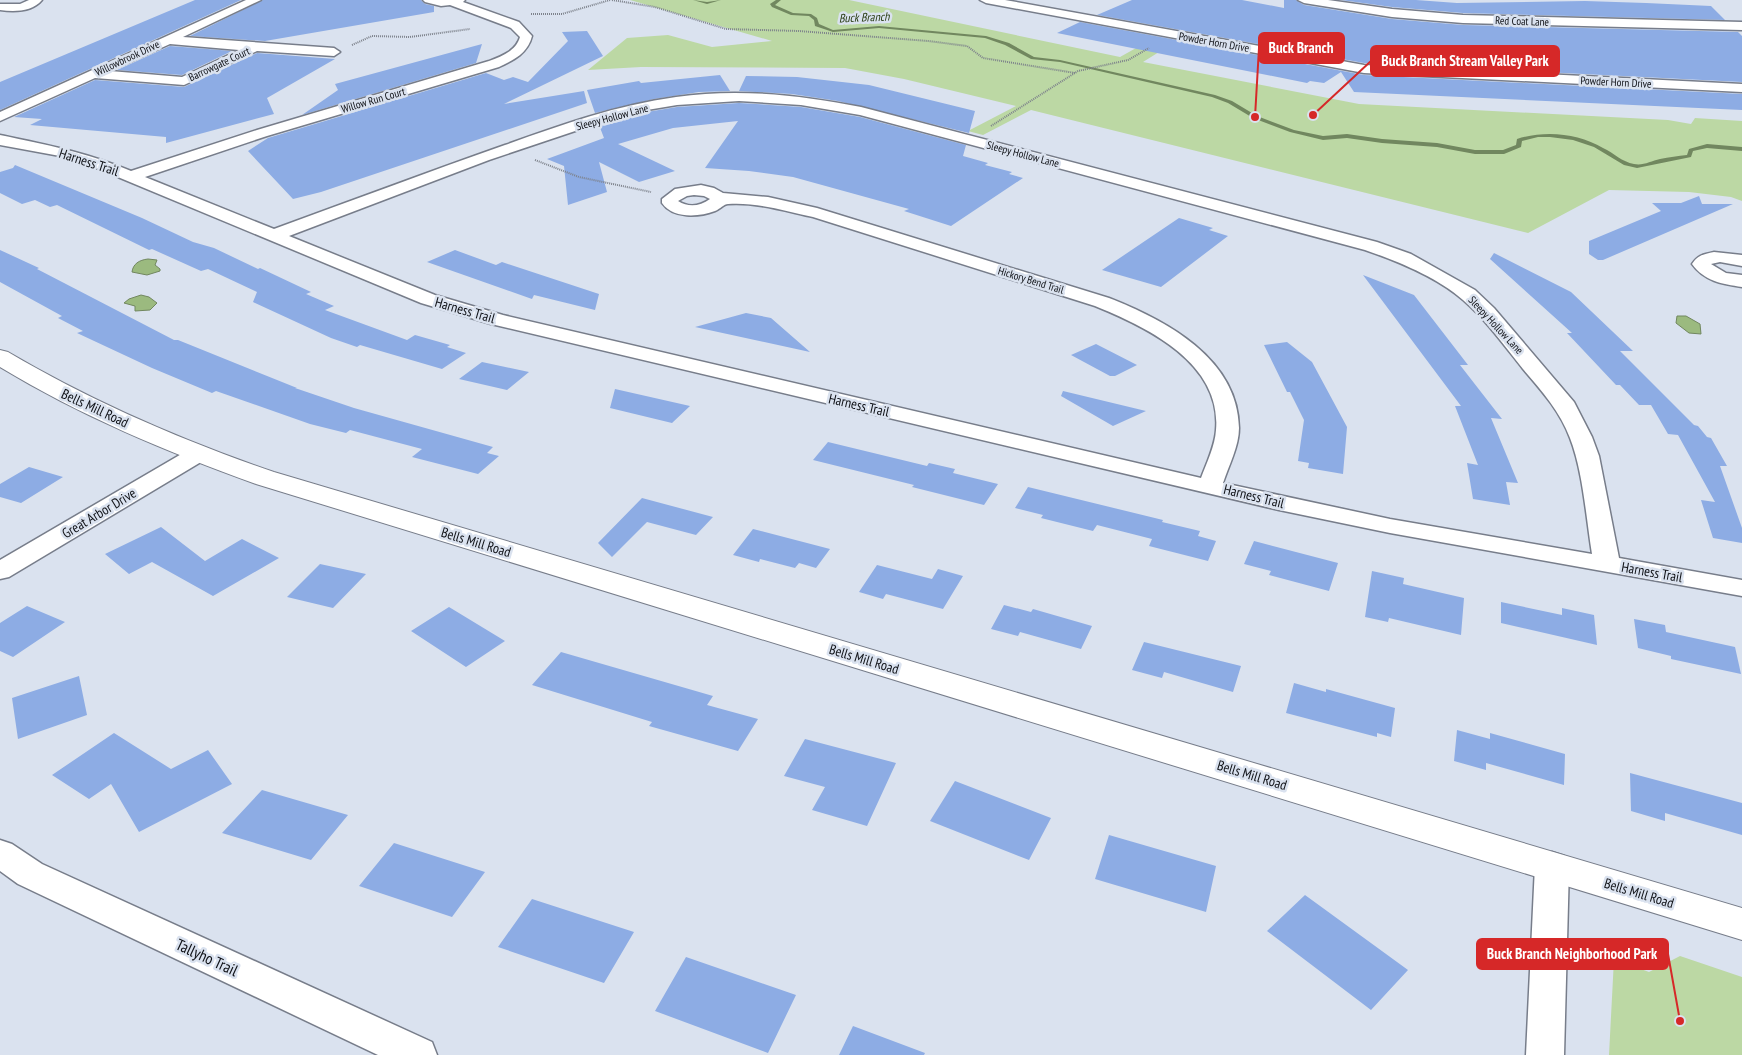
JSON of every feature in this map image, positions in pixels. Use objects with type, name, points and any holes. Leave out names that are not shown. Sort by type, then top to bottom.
[{"type":"street","points":[[2,5],[22,6],[33,3],[36,0]]},
{"type":"street","name":"Willowbrook Drive","points":[[0,117],[255,0]]},
{"type":"street","name":"Willow Run Court","points":[[131,176],[262,133],[494,64],[519,50],[526,40],[524,33],[511,24],[456,1],[436,3],[429,0]]},
{"type":"street","name":"Powder Horn Drive","points":[[986,0],[1340,66],[1386,72],[1742,88]]},
{"type":"street","name":"Red Coat Lane","points":[[1304,0],[1392,13],[1463,19],[1742,26]]},
{"type":"street","points":[[1058,13],[1080,3]]},
{"type":"street","name":"Barrowgate Court","points":[[167,40],[334,52]]},
{"type":"street","name":"Barrowgate Court","points":[[93,74],[184,81],[255,47]]},
{"type":"street","name":"Sleepy Hollow Lane","points":[[272,236],[507,149],[586,122],[633,109],[690,100],[747,98],[831,104],[970,139],[1371,246],[1406,258],[1452,283],[1487,312],[1566,407],[1581,438],[1587,456],[1607,563]]},
{"type":"street","name":"Harness Trail","points":[[0,140],[63,152],[131,176],[428,299],[498,320],[1279,503],[1390,526],[1742,588]]},
{"type":"street","name":"Hickory Bend Trail","points":[[674,196],[700,190],[715,194],[719,198],[774,203],[845,220],[1102,302],[1160,329],[1186,348],[1202,363],[1217,384],[1222,396],[1228,428],[1210,486]]},
{"type":"street","points":[[1742,261],[1730,258],[1709,258],[1703,260],[1701,264],[1716,275],[1742,280]]},
{"type":"street","name":"Bells Mill Road","points":[[0,358],[80,402],[198,454],[361,508],[1742,924]]},
{"type":"street","name":"Great Arbor Drive","points":[[0,571],[198,454]]},
{"type":"street","name":"Tallyho Trail","points":[[0,853],[30,874],[418,1055]]},
{"type":"street","points":[[1545,1055],[1552,866]]},
{"type":"path","points":[[494,17],[562,14],[611,0],[655,7],[726,28],[967,46],[983,58],[1076,73]]},
{"type":"path","points":[[334,52],[372,36],[430,35],[511,24]]},
{"type":"path","points":[[970,139],[1078,71],[1128,60],[1171,34]]},
{"type":"path","points":[[507,149],[580,177],[674,196]]},
{"type":"shaded area","points":[[630,0],[849,0],[1120,57],[1154,38],[1175,42],[1143,62],[1359,104],[1668,120],[1691,124],[1695,118],[1742,121],[1742,201],[1731,197],[1689,192],[1609,190],[1528,233],[1031,110],[983,135],[968,131],[1016,106],[904,79],[845,68],[641,67],[588,70],[627,38],[668,35],[712,47],[772,41]]},
{"type":"shaded area","points":[[148,259],[157,260],[155,265],[160,271],[147,275],[132,272],[137,263]]},
{"type":"shaded area","points":[[141,295],[149,297],[157,303],[150,310],[135,311],[135,306],[124,303],[129,299]]},
{"type":"shaded area","points":[[1677,316],[1686,316],[1700,324],[1701,334],[1689,333],[1676,323]]},
{"type":"shaded area","points":[[1680,956],[1742,977],[1742,1055],[1609,1055],[1614,959],[1649,972]]},
{"type":"building","points":[[195,0],[241,0],[0,110],[0,82]]},
{"type":"building","points":[[263,0],[421,0],[425,4],[434,6],[434,12],[265,41],[190,36]]},
{"type":"building","points":[[1132,0],[1242,0],[1284,8],[1284,0],[1296,0],[1304,5],[1392,19],[1463,25],[1738,32],[1742,36],[1742,82],[1364,63],[1097,15]]},
{"type":"building","points":[[1341,0],[1416,0],[1457,3],[1585,1],[1711,6],[1725,20],[1463,13],[1392,7]]},
{"type":"building","points":[[1080,22],[1364,75],[1742,94],[1742,110],[1354,92],[1341,72],[1324,83],[1310,81],[1307,83],[1057,33]]},
{"type":"building","points":[[587,31],[603,56],[504,104],[584,91],[587,103],[321,192],[293,199],[248,151],[268,138],[486,73],[504,80],[513,77],[528,82],[568,41],[562,32]]},
{"type":"building","points":[[482,44],[476,63],[302,115],[338,90],[335,84]]},
{"type":"building","points":[[170,46],[232,51],[182,75],[117,70]]},
{"type":"building","points":[[257,53],[335,59],[267,98],[274,114],[166,143],[166,137],[30,125],[42,119],[14,117],[95,80],[184,87]]},
{"type":"building","points":[[720,75],[730,91],[699,92],[654,99],[595,113],[587,90],[639,81],[641,83]]},
{"type":"building","points":[[746,76],[797,77],[869,85],[975,111],[969,133],[838,101],[792,94],[739,91]]},
{"type":"building","points":[[739,103],[801,107],[860,117],[966,145],[963,156],[988,163],[985,165],[1012,172],[1009,174],[1023,178],[951,226],[904,211],[909,209],[793,177],[705,168],[738,121],[673,128],[618,144],[675,171],[639,182],[599,162],[607,192],[568,205],[564,166],[547,159],[604,138],[599,125],[647,112],[677,107]]},
{"type":"building","points":[[15,165],[142,218],[193,242],[214,248],[258,269],[260,268],[311,292],[306,294],[334,306],[325,310],[407,340],[415,335],[450,345],[447,347],[466,353],[442,369],[360,345],[357,347],[331,338],[253,302],[257,292],[208,269],[201,271],[152,249],[149,250],[57,205],[50,207],[35,200],[22,204],[0,193],[0,172],[13,168]]},
{"type":"building","points":[[1699,196],[1702,204],[1733,204],[1603,260],[1598,260],[1589,254],[1589,241],[1661,211],[1652,203],[1681,203]]},
{"type":"building","points":[[1179,218],[1213,228],[1209,230],[1228,236],[1161,287],[1102,270]]},
{"type":"building","points":[[0,250],[39,268],[37,269],[174,340],[297,388],[295,388],[354,408],[493,447],[487,453],[499,456],[478,474],[412,457],[422,449],[350,430],[346,433],[310,424],[216,391],[212,393],[152,368],[77,333],[83,331],[58,318],[62,316],[0,282]]},
{"type":"building","points":[[455,250],[496,265],[502,262],[599,294],[595,310],[534,295],[532,299],[427,262]]},
{"type":"building","points":[[1494,253],[1571,292],[1633,351],[1620,351],[1694,425],[1698,426],[1707,437],[1711,438],[1727,466],[1720,466],[1742,528],[1742,543],[1713,538],[1701,500],[1715,502],[1678,435],[1668,434],[1651,405],[1639,405],[1620,385],[1616,385],[1567,333],[1572,333],[1490,259]]},
{"type":"building","points":[[1363,275],[1414,295],[1468,365],[1460,365],[1502,419],[1491,418],[1518,483],[1506,482],[1510,505],[1473,499],[1467,463],[1478,465],[1455,406],[1461,406]]},
{"type":"building","points":[[746,313],[771,318],[810,352],[695,327]]},
{"type":"building","points":[[1287,342],[1312,362],[1347,427],[1343,474],[1308,468],[1309,463],[1298,461],[1304,420],[1290,392],[1287,392],[1264,345]]},
{"type":"building","points":[[1096,344],[1137,365],[1115,376],[1110,376],[1071,355]]},
{"type":"building","points":[[482,362],[529,372],[507,390],[459,379]]},
{"type":"building","points":[[615,389],[690,406],[672,423],[610,408]]},
{"type":"building","points":[[1063,391],[1146,411],[1113,426],[1061,396]]},
{"type":"building","points":[[828,442],[927,466],[929,463],[955,469],[953,473],[998,484],[984,505],[912,487],[914,485],[813,460]]},
{"type":"building","points":[[29,467],[63,477],[21,503],[0,497],[0,484]]},
{"type":"building","points":[[1028,487],[1163,520],[1162,522],[1200,531],[1198,536],[1216,541],[1208,561],[1149,546],[1152,539],[1097,525],[1093,531],[1041,518],[1043,515],[1015,508]]},
{"type":"building","points":[[642,498],[713,517],[696,535],[647,522],[612,557],[598,543]]},
{"type":"building","points":[[161,527],[205,561],[242,539],[279,558],[213,596],[152,562],[129,574],[105,554]]},
{"type":"building","points":[[753,529],[830,549],[816,568],[799,563],[795,568],[760,559],[759,562],[733,555]]},
{"type":"building","points":[[1254,541],[1338,563],[1329,591],[1269,575],[1271,571],[1244,564]]},
{"type":"building","points":[[320,564],[366,574],[333,608],[287,597]]},
{"type":"building","points":[[877,565],[932,579],[938,569],[963,576],[943,609],[886,594],[883,599],[859,592]]},
{"type":"building","points":[[1372,571],[1404,578],[1403,584],[1464,598],[1461,635],[1389,618],[1388,622],[1365,617]]},
{"type":"building","points":[[1501,602],[1562,615],[1562,608],[1594,615],[1597,645],[1501,623]]},
{"type":"building","points":[[1004,605],[1031,612],[1033,609],[1092,626],[1081,649],[1020,632],[1018,636],[991,629]]},
{"type":"building","points":[[27,606],[65,622],[13,657],[0,651],[0,623]]},
{"type":"building","points":[[449,607],[505,641],[466,667],[411,631]]},
{"type":"building","points":[[1634,619],[1665,625],[1666,632],[1735,647],[1741,674],[1671,659],[1671,656],[1638,648]]},
{"type":"building","points":[[1144,642],[1241,666],[1233,692],[1164,672],[1162,678],[1132,670]]},
{"type":"building","points":[[561,652],[713,696],[707,705],[758,719],[738,751],[649,726],[652,722],[532,685]]},
{"type":"building","points":[[79,676],[87,715],[18,739],[12,698]]},
{"type":"building","points":[[1294,683],[1326,692],[1326,689],[1395,708],[1391,737],[1377,733],[1377,737],[1286,713]]},
{"type":"building","points":[[1457,730],[1490,739],[1490,733],[1565,754],[1564,785],[1486,763],[1486,770],[1454,761]]},
{"type":"building","points":[[114,733],[171,769],[208,750],[232,784],[139,832],[111,784],[89,799],[52,775]]},
{"type":"building","points":[[805,739],[896,763],[867,826],[812,810],[825,787],[784,776]]},
{"type":"building","points":[[1630,773],[1742,803],[1742,835],[1665,813],[1665,821],[1631,811]]},
{"type":"building","points":[[955,781],[1051,818],[1029,860],[930,821]]},
{"type":"building","points":[[262,790],[348,815],[311,860],[222,833]]},
{"type":"building","points":[[1109,835],[1216,866],[1206,912],[1095,879]]},
{"type":"building","points":[[394,843],[485,872],[452,917],[359,886]]},
{"type":"building","points":[[1305,895],[1408,970],[1371,1010],[1267,931]]},
{"type":"building","points":[[532,899],[634,932],[604,983],[498,947]]},
{"type":"building","points":[[686,957],[796,995],[768,1053],[655,1011]]},
{"type":"building","points":[[853,1026],[925,1053],[924,1055],[839,1055]]},
{"type":"waterway","name":"Buck Branch","points":[[695,0],[707,3],[719,0]]},
{"type":"waterway","name":"Buck Branch","points":[[779,0],[772,4],[773,6],[792,14],[810,15],[816,19],[817,25],[833,31],[879,27],[986,37],[1007,44],[1033,58],[1060,61],[1213,96],[1230,102],[1255,117],[1292,131],[1323,138],[1347,136],[1437,145],[1475,152],[1504,152],[1519,146],[1519,140],[1528,137],[1562,136],[1595,145],[1622,162],[1637,166],[1689,156],[1691,150],[1707,146],[1742,149]]},
{"type":"place","name":"Buck Branch Stream Valley Park","points":[[1313,115]]},
{"type":"place","name":"Buck Branch","points":[[1255,117]]},
{"type":"place","name":"Buck Branch Neighborhood Park","points":[[1680,1021]]}]
